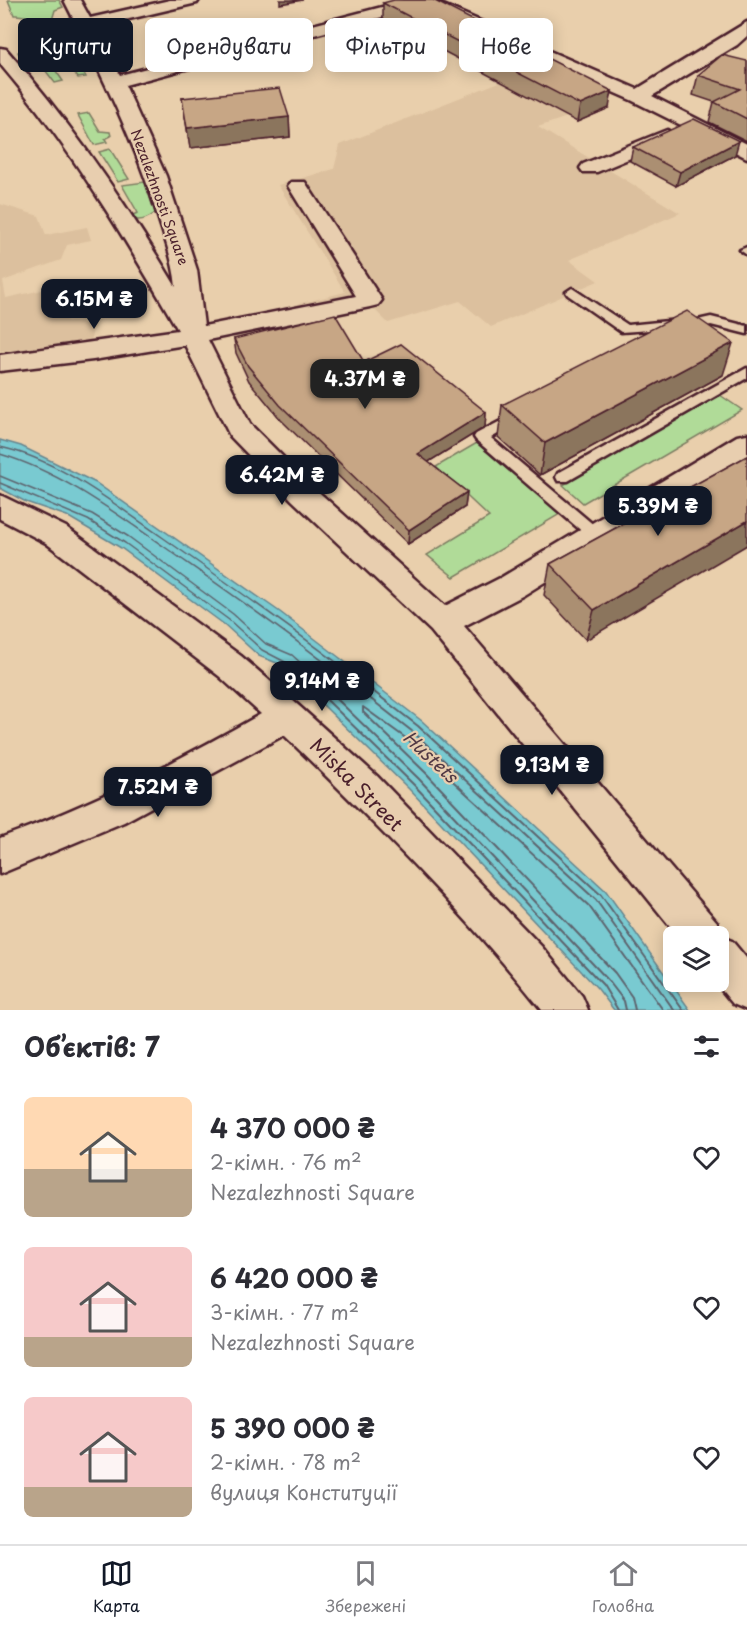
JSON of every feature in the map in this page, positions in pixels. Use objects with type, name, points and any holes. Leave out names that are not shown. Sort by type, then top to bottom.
[{"type":"street","name":"Nezalezhnosti Square","points":[[72,0],[80,18]]},
{"type":"street","points":[[113,18],[191,0]]},
{"type":"street","points":[[115,82],[420,1],[638,96],[747,152]]},
{"type":"street","points":[[638,96],[731,41],[747,27]]},
{"type":"street","name":"Nezalezhnosti Square","points":[[0,53],[20,90],[50,111],[129,226],[193,335],[239,429],[302,493],[442,622],[695,926]]},
{"type":"street","name":"Nezalezhnosti Square","points":[[109,72],[156,176],[186,270],[193,335]]},
{"type":"street","points":[[590,168],[680,130]]},
{"type":"street","points":[[0,363],[57,358],[193,335],[370,300],[298,186]]},
{"type":"street","points":[[442,622],[513,586],[747,443]]},
{"type":"street","name":"Miska Street","points":[[0,506],[56,535],[230,666],[287,716],[364,788],[528,961],[568,1010]]},
{"type":"street","points":[[0,856],[82,825],[144,795],[287,716]]},
{"type":"street","points":[[729,968],[747,990]]},
{"type":"lane","points":[[572,292],[626,329],[711,321],[747,330]]},
{"type":"lane","points":[[655,341],[694,323]]},
{"type":"lane","points":[[563,477],[747,372]]},
{"type":"lane","points":[[532,409],[481,437],[597,536]]},
{"type":"shaded area","points":[[502,81],[567,117],[538,127],[680,213],[569,260],[598,281],[491,327],[460,301],[388,323],[373,308],[236,342],[229,322],[345,292],[278,185],[334,169],[340,145]]},
{"type":"shaded area","points":[[0,204],[39,216],[46,235],[87,227],[91,240],[67,245],[61,260],[3,281],[6,298],[42,290],[67,321],[94,325],[89,348],[0,351]]},
{"type":"green space","points":[[8,0],[59,0],[63,7],[55,10],[53,18],[14,15]]},
{"type":"green space","points":[[47,72],[57,72],[63,81],[55,83]]},
{"type":"green space","points":[[74,72],[83,72],[86,77],[78,78]]},
{"type":"green space","points":[[89,113],[100,131],[110,132],[111,136],[105,139],[107,142],[94,145],[78,115]]},
{"type":"green space","points":[[110,149],[129,179],[118,182],[99,152]]},
{"type":"green space","points":[[145,182],[155,213],[145,219],[135,220],[129,216],[138,213],[122,185]]},
{"type":"green space","points":[[720,395],[742,410],[583,503],[563,485]]},
{"type":"green space","points":[[477,443],[560,514],[454,577],[427,555],[489,517],[436,467]]},
{"type":"water","name":"Hustets","points":[[0,440],[21,446],[96,483],[280,612],[422,721],[606,891],[663,972],[663,992],[677,992],[690,1010],[614,1010],[598,989],[409,789],[282,665],[259,656],[225,625],[121,548],[67,516],[26,502],[0,488]]},
{"type":"building","points":[[394,0],[433,0],[468,18],[459,18],[459,42],[447,36],[447,18],[412,18],[383,3]]},
{"type":"building","points":[[722,55],[747,61],[747,119],[714,102],[740,89],[698,75]]},
{"type":"building","points":[[553,61],[612,91],[580,105],[516,72],[553,72]]},
{"type":"building","points":[[280,88],[289,117],[187,128],[182,98]]},
{"type":"building","points":[[694,119],[739,141],[680,172],[633,147]]},
{"type":"building","points":[[687,311],[733,343],[545,443],[502,405]]},
{"type":"building","points":[[335,314],[364,362],[401,344],[486,412],[418,454],[467,492],[409,530],[280,405],[248,366],[234,339]]},
{"type":"building","points":[[747,456],[747,521],[594,610],[550,564]]}]
